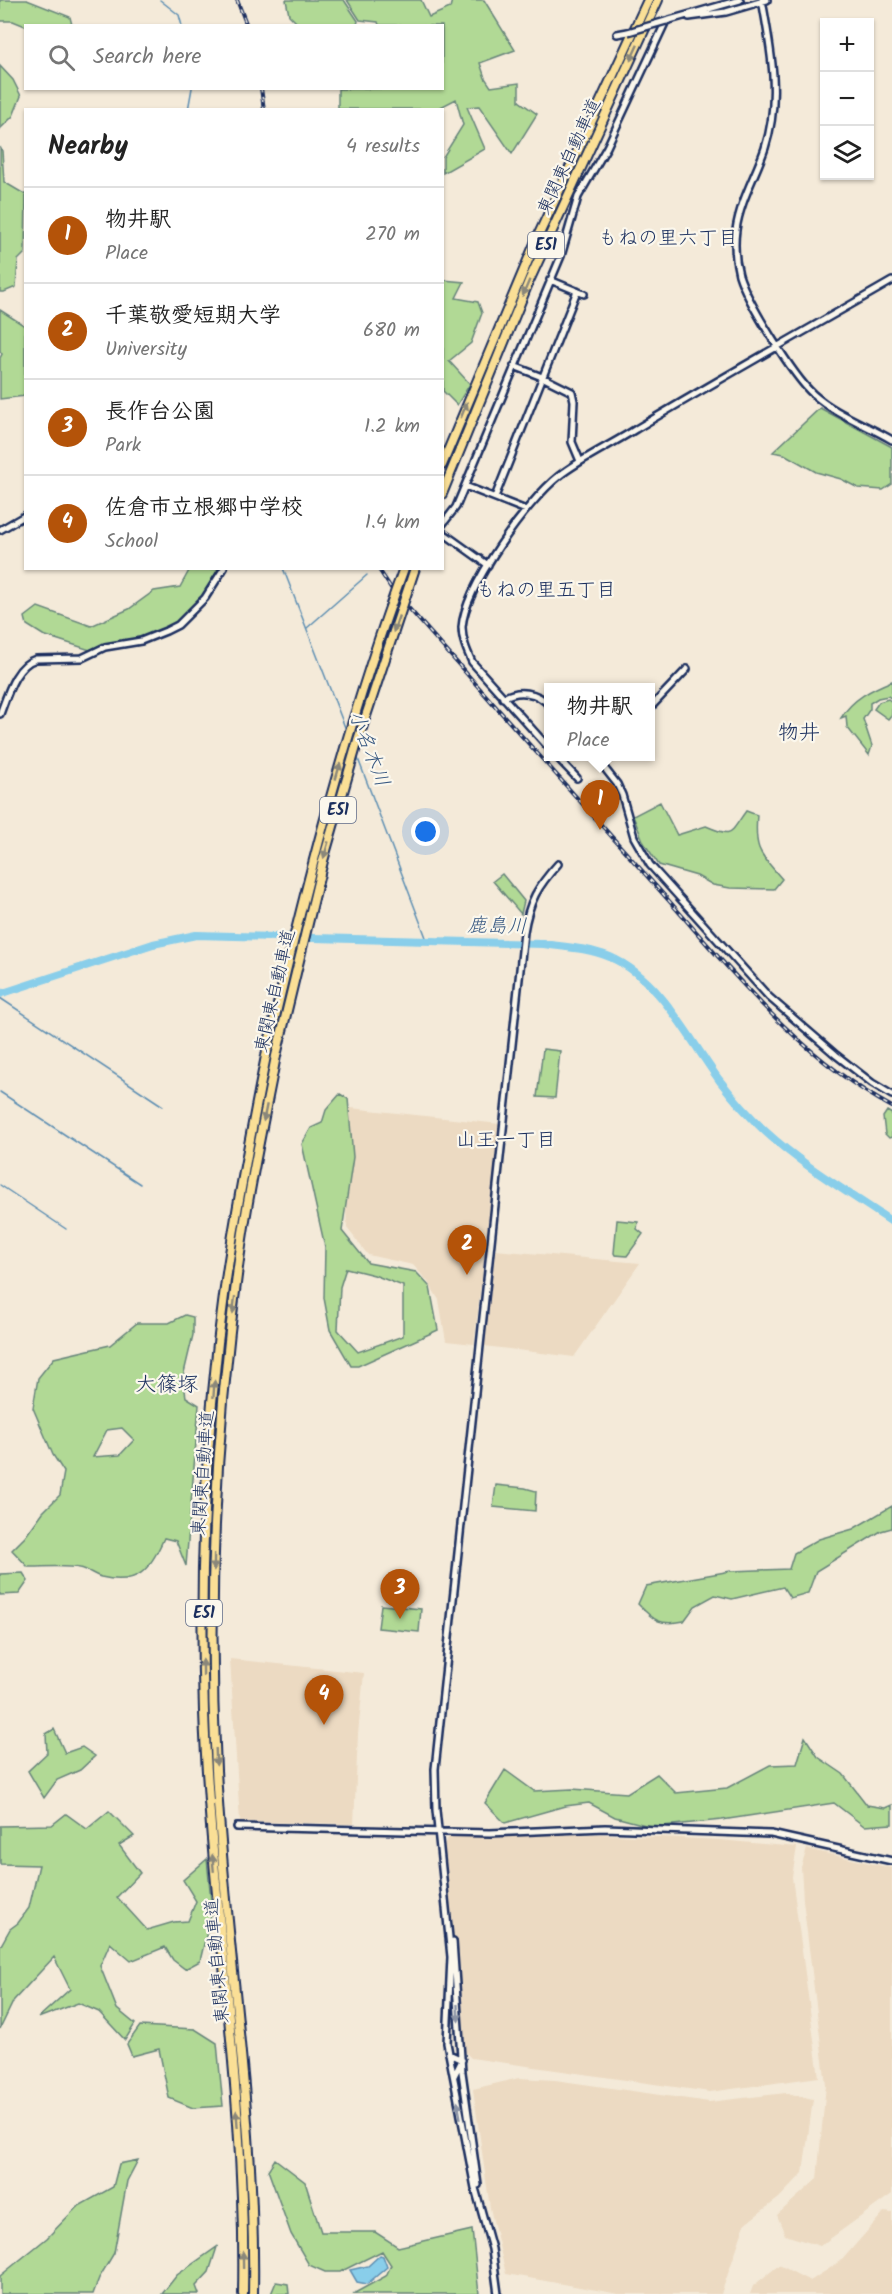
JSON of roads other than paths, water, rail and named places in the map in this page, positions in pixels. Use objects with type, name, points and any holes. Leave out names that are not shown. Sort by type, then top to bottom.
[{"type":"highway","name":"東関東自動車道","points":[[444,460],[492,342],[648,0]]},
{"type":"highway","name":"東関東自動車道","points":[[444,489],[529,281],[658,0]]},
{"type":"highway","name":"東関東自動車道","points":[[243,2294],[240,2178],[207,1770],[203,1653],[206,1522],[215,1375],[226,1280],[240,1192],[267,1051],[322,825],[368,671],[403,570]]},
{"type":"highway","name":"東関東自動車道","points":[[253,2294],[251,2180],[216,1770],[214,1545],[226,1374],[236,1281],[276,1056],[323,861],[361,729],[414,570]]},
{"type":"street","points":[[617,34],[740,0]]},
{"type":"street","points":[[666,21],[726,12],[763,0],[772,52],[774,99],[765,148],[741,210],[735,242],[740,276],[777,345],[797,376],[814,395],[892,440]]},
{"type":"street","points":[[444,522],[456,507],[561,256],[578,197],[607,147],[666,21]]},
{"type":"street","points":[[550,280],[584,294]]},
{"type":"street","points":[[544,743],[472,662],[463,638],[463,620],[468,601],[488,566],[526,510],[546,487],[580,461],[892,280]]},
{"type":"street","points":[[495,497],[577,291]]},
{"type":"street","points":[[514,366],[572,392],[574,401],[573,442],[580,461]]},
{"type":"street","points":[[465,486],[526,510]]},
{"type":"street","points":[[0,530],[24,516]]},
{"type":"street","points":[[444,533],[488,566]]},
{"type":"street","points":[[0,714],[10,687],[29,661],[82,658],[105,647],[141,641],[166,631],[178,625],[205,598],[223,570]]},
{"type":"street","points":[[655,703],[687,669]]},
{"type":"street","points":[[503,698],[515,693],[531,693],[544,699]]},
{"type":"street","points":[[561,761],[576,778]]},
{"type":"street","points":[[599,761],[617,784],[636,843],[656,872],[701,919],[769,997],[836,1055],[872,1083],[892,1095]]},
{"type":"street","points":[[498,2294],[492,2249],[464,2135],[449,2054],[447,2024],[451,1982],[447,1913],[435,1806],[435,1768],[524,932],[531,900],[543,881],[558,864]]},
{"type":"street","points":[[237,1827],[439,1833],[512,1833],[605,1828],[771,1834],[892,1861]]},
{"type":"street","points":[[447,1913],[451,1923],[462,2060],[481,2208]]},
{"type":"street","points":[[449,2054],[462,2060]]},
{"type":"street","points":[[454,2077],[457,2066],[462,2060]]},
{"type":"water","points":[[380,2255],[383,2256],[387,2267],[367,2284],[357,2282],[350,2270],[368,2266]]},
{"type":"waterway","name":"小名木川","points":[[160,0],[179,15],[181,24]]},
{"type":"waterway","name":"小名木川","points":[[188,108],[192,90]]},
{"type":"waterway","name":"小名木川","points":[[284,570],[346,730]]},
{"type":"waterway","points":[[307,628],[367,575]]},
{"type":"waterway","name":"小名木川","points":[[357,756],[427,940]]},
{"type":"waterway","name":"鹿島川","points":[[0,994],[153,944],[196,935],[543,944],[593,952],[610,957],[628,967],[659,995],[720,1081],[766,1132],[811,1168],[892,1222]]},
{"type":"waterway","points":[[0,998],[163,1106]]},
{"type":"waterway","points":[[0,1092],[140,1184]]},
{"type":"waterway","points":[[0,1185],[66,1229]]},
{"type":"railway","points":[[237,0],[246,24]]},
{"type":"railway","points":[[261,90],[264,108]]},
{"type":"railway","points":[[379,570],[391,588],[544,761]]},
{"type":"railway","points":[[544,761],[708,946],[793,1035],[857,1086],[892,1107]]},
{"type":"place","name":"物井駅","points":[[600,830]]},
{"type":"place","name":"千葉敬愛短期大学","points":[[467,1275]]},
{"type":"place","name":"長作台公園","points":[[400,1619]]},
{"type":"place","name":"佐倉市立根郷中学校","points":[[324,1725]]},
{"type":"district","name":"もねの里六丁目","points":[[668,239]]},
{"type":"district","name":"もねの里五丁目","points":[[546,591]]},
{"type":"district","name":"物井","points":[[799,733]]},
{"type":"district","name":"山王一丁目","points":[[506,1141]]},
{"type":"district","name":"大篠塚","points":[[167,1385]]}]
